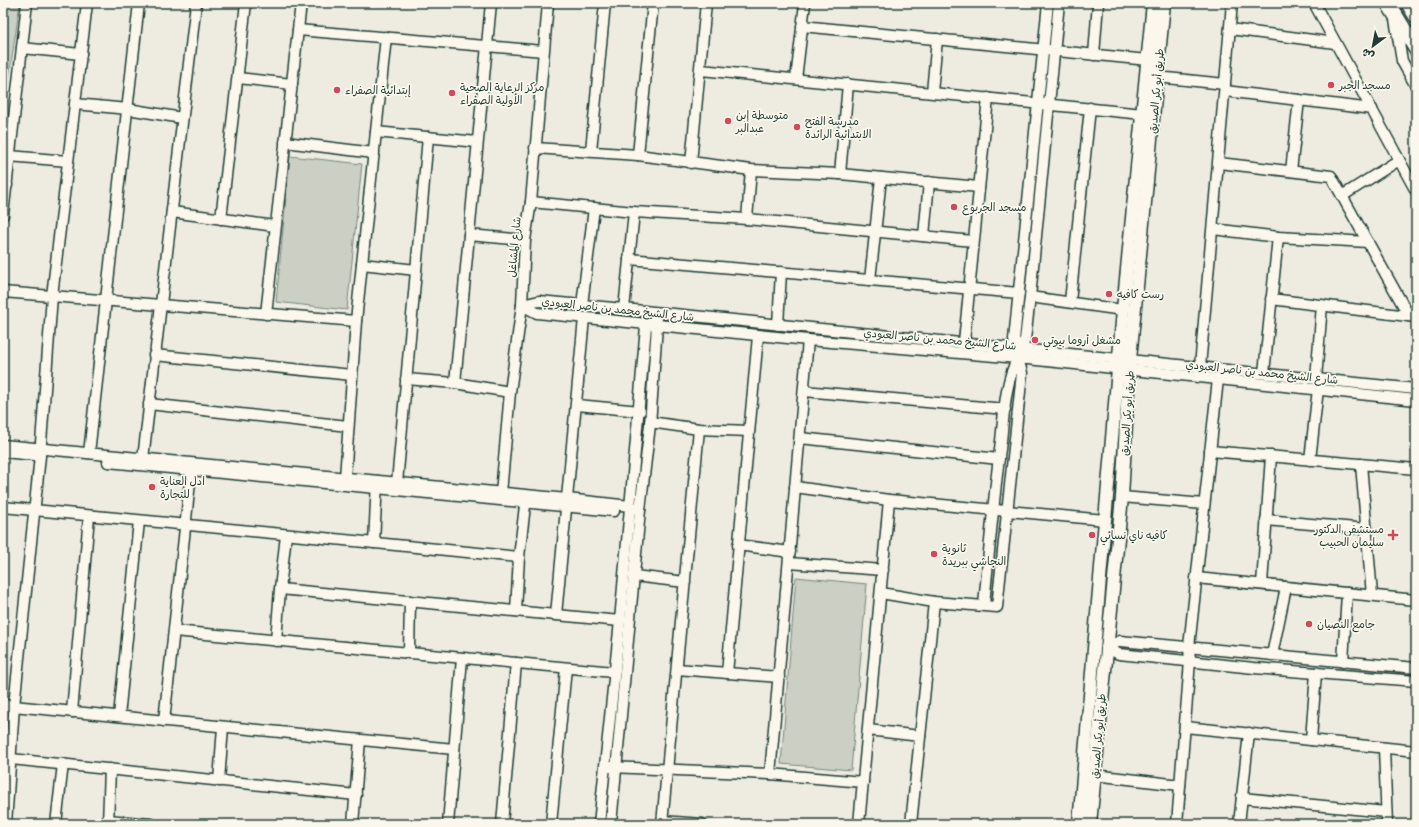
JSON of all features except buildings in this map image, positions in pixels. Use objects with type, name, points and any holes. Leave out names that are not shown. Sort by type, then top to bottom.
[{"type":"highway","points":[[1391,7],[1416,49]]},
{"type":"main road","name":"طريق أبو بكر الصديق","points":[[1090,824],[1106,648],[1122,497],[1125,364],[1123,310],[1144,114],[1153,3]]},
{"type":"main road","name":"طريق أبو بكر الصديق","points":[[1079,824],[1105,520],[1125,364],[1164,3]]},
{"type":"street","points":[[3,215],[5,182],[27,3]]},
{"type":"street","points":[[6,824],[6,787],[11,759],[14,706],[40,452],[52,296],[87,3]]},
{"type":"street","points":[[89,453],[139,3]]},
{"type":"street","points":[[143,458],[196,3]]},
{"type":"street","points":[[221,218],[246,3]]},
{"type":"street","points":[[266,314],[301,3]]},
{"type":"street","points":[[455,383],[491,3]]},
{"type":"street","name":"شارع المشاغل","points":[[501,493],[510,392],[522,305],[525,240],[531,202],[548,3]]},
{"type":"street","points":[[591,151],[605,3]]},
{"type":"street","points":[[638,155],[653,3]]},
{"type":"street","points":[[691,163],[706,3]]},
{"type":"street","points":[[796,79],[805,3]]},
{"type":"street","points":[[881,593],[934,602],[984,604],[997,607],[1022,373],[1019,353],[1014,340],[1048,3]]},
{"type":"street","points":[[984,604],[993,509],[1005,409],[1012,368],[1025,340],[1059,3]]},
{"type":"street","points":[[1094,55],[1098,3]]},
{"type":"street","points":[[1200,367],[1232,3]]},
{"type":"street","points":[[1314,3],[1416,191]]},
{"type":"street","points":[[1391,7],[1402,62],[1416,86]]},
{"type":"street","points":[[802,26],[1053,52],[1148,60]]},
{"type":"street","points":[[1230,29],[1335,43]]},
{"type":"street","points":[[298,30],[543,51]]},
{"type":"street","points":[[345,478],[356,321],[386,37]]},
{"type":"street","points":[[932,92],[936,39]]},
{"type":"street","points":[[22,48],[81,54]]},
{"type":"street","points":[[700,70],[1038,102],[1144,114]]},
{"type":"street","points":[[238,78],[292,84]]},
{"type":"street","points":[[1157,78],[1299,100],[1372,109]]},
{"type":"street","points":[[840,174],[848,84]]},
{"type":"street","points":[[964,342],[968,289],[988,98]]},
{"type":"street","points":[[1291,171],[1299,100]]},
{"type":"street","points":[[75,104],[128,109],[182,118]]},
{"type":"street","points":[[1070,302],[1090,108]]},
{"type":"street","points":[[376,132],[477,142]]},
{"type":"street","points":[[397,483],[428,137]]},
{"type":"street","points":[[285,142],[374,153]]},
{"type":"street","points":[[535,148],[638,155],[751,170],[840,174],[979,187]]},
{"type":"street","points":[[9,156],[68,161]]},
{"type":"street","points":[[1342,196],[1399,160]]},
{"type":"street","points":[[1219,163],[1331,176],[1412,316]]},
{"type":"street","points":[[747,219],[751,170]]},
{"type":"street","points":[[870,280],[874,231],[881,178]]},
{"type":"street","points":[[924,236],[929,182]]},
{"type":"street","points":[[531,202],[634,212],[747,219],[973,241]]},
{"type":"street","points":[[582,305],[594,208]]},
{"type":"street","points":[[172,212],[276,226]]},
{"type":"street","points":[[624,308],[634,212]]},
{"type":"street","points":[[1213,229],[1278,237],[1368,242]]},
{"type":"street","points":[[468,235],[525,240]]},
{"type":"street","points":[[1264,373],[1278,237]]},
{"type":"street","points":[[629,259],[1018,293]]},
{"type":"street","points":[[362,264],[416,270]]},
{"type":"street","points":[[778,325],[781,272]]},
{"type":"street","points":[[3,292],[356,321]]},
{"type":"street","points":[[1030,297],[1123,310]]},
{"type":"street","points":[[1271,299],[1412,316]]},
{"type":"street","name":"شارع الشيخ محمد بن ناصر العبودي","points":[[522,305],[539,301],[624,308],[778,325],[964,342],[1019,353]]},
{"type":"street","name":"شارع الشيخ محمد بن ناصر العبودي","points":[[522,305],[537,313],[646,326],[657,325],[808,340],[1019,353],[1125,364],[1218,379],[1416,400]]},
{"type":"street","points":[[1316,379],[1322,305]]},
{"type":"street","points":[[611,824],[640,510],[650,422],[657,325],[653,312]]},
{"type":"street","points":[[598,824],[620,621],[640,411],[646,326],[653,312]]},
{"type":"street","points":[[556,615],[584,318]]},
{"type":"street","points":[[727,673],[758,336]]},
{"type":"street","points":[[770,774],[808,340]]},
{"type":"street","points":[[154,355],[352,375]]},
{"type":"street","name":"شارع الشيخ محمد بن ناصر العبودي","points":[[1125,364],[1200,367],[1416,389]]},
{"type":"street","points":[[1177,824],[1190,661],[1189,647],[1218,379]]},
{"type":"street","points":[[406,380],[455,383],[510,392]]},
{"type":"street","points":[[1310,460],[1318,389]]},
{"type":"street","points":[[804,391],[1005,409]]},
{"type":"street","points":[[149,404],[348,426]]},
{"type":"street","points":[[577,405],[640,411]]},
{"type":"street","points":[[650,422],[699,429],[749,431]]},
{"type":"street","points":[[699,429],[662,822],[702,824]]},
{"type":"street","points":[[800,438],[999,459]]},
{"type":"street","points":[[3,445],[40,452],[640,510]]},
{"type":"street","points":[[1210,451],[1416,469]]},
{"type":"street","points":[[3,452],[89,453],[143,458],[192,467],[345,478],[377,485],[397,483],[501,493],[526,499]]},
{"type":"street","points":[[1262,584],[1271,456]]},
{"type":"street","points":[[1361,464],[1372,595]]},
{"type":"street","points":[[164,721],[192,467]]},
{"type":"street","points":[[374,543],[377,485]]},
{"type":"street","points":[[795,488],[890,500],[1105,520]]},
{"type":"street","points":[[1122,497],[1204,504]]},
{"type":"street","points":[[516,611],[519,557],[526,499]]},
{"type":"street","points":[[859,824],[890,500]]},
{"type":"street","points":[[3,508],[519,557]]},
{"type":"street","points":[[72,712],[89,516]]},
{"type":"street","points":[[1266,520],[1367,529]]},
{"type":"street","points":[[119,716],[139,521]]},
{"type":"street","points":[[276,641],[286,535]]},
{"type":"street","points":[[738,545],[790,552]]},
{"type":"street","points":[[789,563],[883,570]]},
{"type":"street","points":[[634,576],[685,582]]},
{"type":"street","points":[[1196,578],[1416,600]]},
{"type":"street","points":[[1272,655],[1286,587]]},
{"type":"street","points":[[280,589],[620,621]]},
{"type":"street","points":[[1342,662],[1348,593]]},
{"type":"street","points":[[409,653],[410,601]]},
{"type":"street","points":[[911,824],[934,602]]},
{"type":"street","points":[[174,631],[614,672]]},
{"type":"street","points":[[1106,648],[1120,641],[1416,668]]},
{"type":"street","points":[[1106,648],[1119,654],[1416,681]]},
{"type":"street","points":[[448,824],[462,658]]},
{"type":"street","points":[[502,824],[516,663]]},
{"type":"street","points":[[551,824],[566,668]]},
{"type":"street","points":[[677,669],[778,676]]},
{"type":"street","points":[[1311,740],[1316,673]]},
{"type":"street","points":[[3,705],[454,749]]},
{"type":"street","points":[[218,781],[223,726]]},
{"type":"street","points":[[1185,726],[1416,751]]},
{"type":"street","points":[[868,730],[920,736]]},
{"type":"street","points":[[1239,824],[1249,733]]},
{"type":"street","points":[[353,824],[360,740]]},
{"type":"street","points":[[1384,748],[1387,824]]},
{"type":"street","points":[[11,759],[356,795]]},
{"type":"street","points":[[56,824],[63,764]]},
{"type":"street","points":[[604,767],[616,766],[667,770],[770,774],[863,782]]},
{"type":"street","points":[[110,769],[108,822],[151,824]]},
{"type":"street","points":[[1094,775],[1180,785]]},
{"type":"street","points":[[1242,798],[1386,812]]},
{"type":"shaded area","points":[[4,3],[20,3],[3,118],[3,12]]},
{"type":"shaded area","points":[[290,156],[362,164],[347,310],[276,302]]},
{"type":"shaded area","points":[[796,577],[867,584],[851,770],[781,764]]},
{"type":"place","name":"مسجد الجبر","points":[[1331,85]]},
{"type":"place","name":"إبتدائية الصفراء","points":[[337,90]]},
{"type":"place","name":"مركز الرعاية الصحية الأولية الصفراء","points":[[452,93]]},
{"type":"place","name":"متوسطة إبن عبدالبر","points":[[728,121]]},
{"type":"place","name":"مدرسة الفتح الابتدائية الرائدة","points":[[797,127]]},
{"type":"place","name":"مسجد الجربوع","points":[[954,207]]},
{"type":"place","name":"رست كافيه","points":[[1109,294]]},
{"type":"place","name":"مشغل أروما بيوتي","points":[[1035,340]]},
{"type":"place","name":"ادل العناية للتجارة","points":[[152,487]]},
{"type":"place","name":"كافيه ناي نسائي","points":[[1092,535]]},
{"type":"place","name":"مستشفى الدكتور سليمان الحبيب","points":[[1393,535]]},
{"type":"place","name":"ثانوية النجاشي ببريدة","points":[[934,554]]},
{"type":"place","name":"جامع النصيان","points":[[1309,624]]}]
